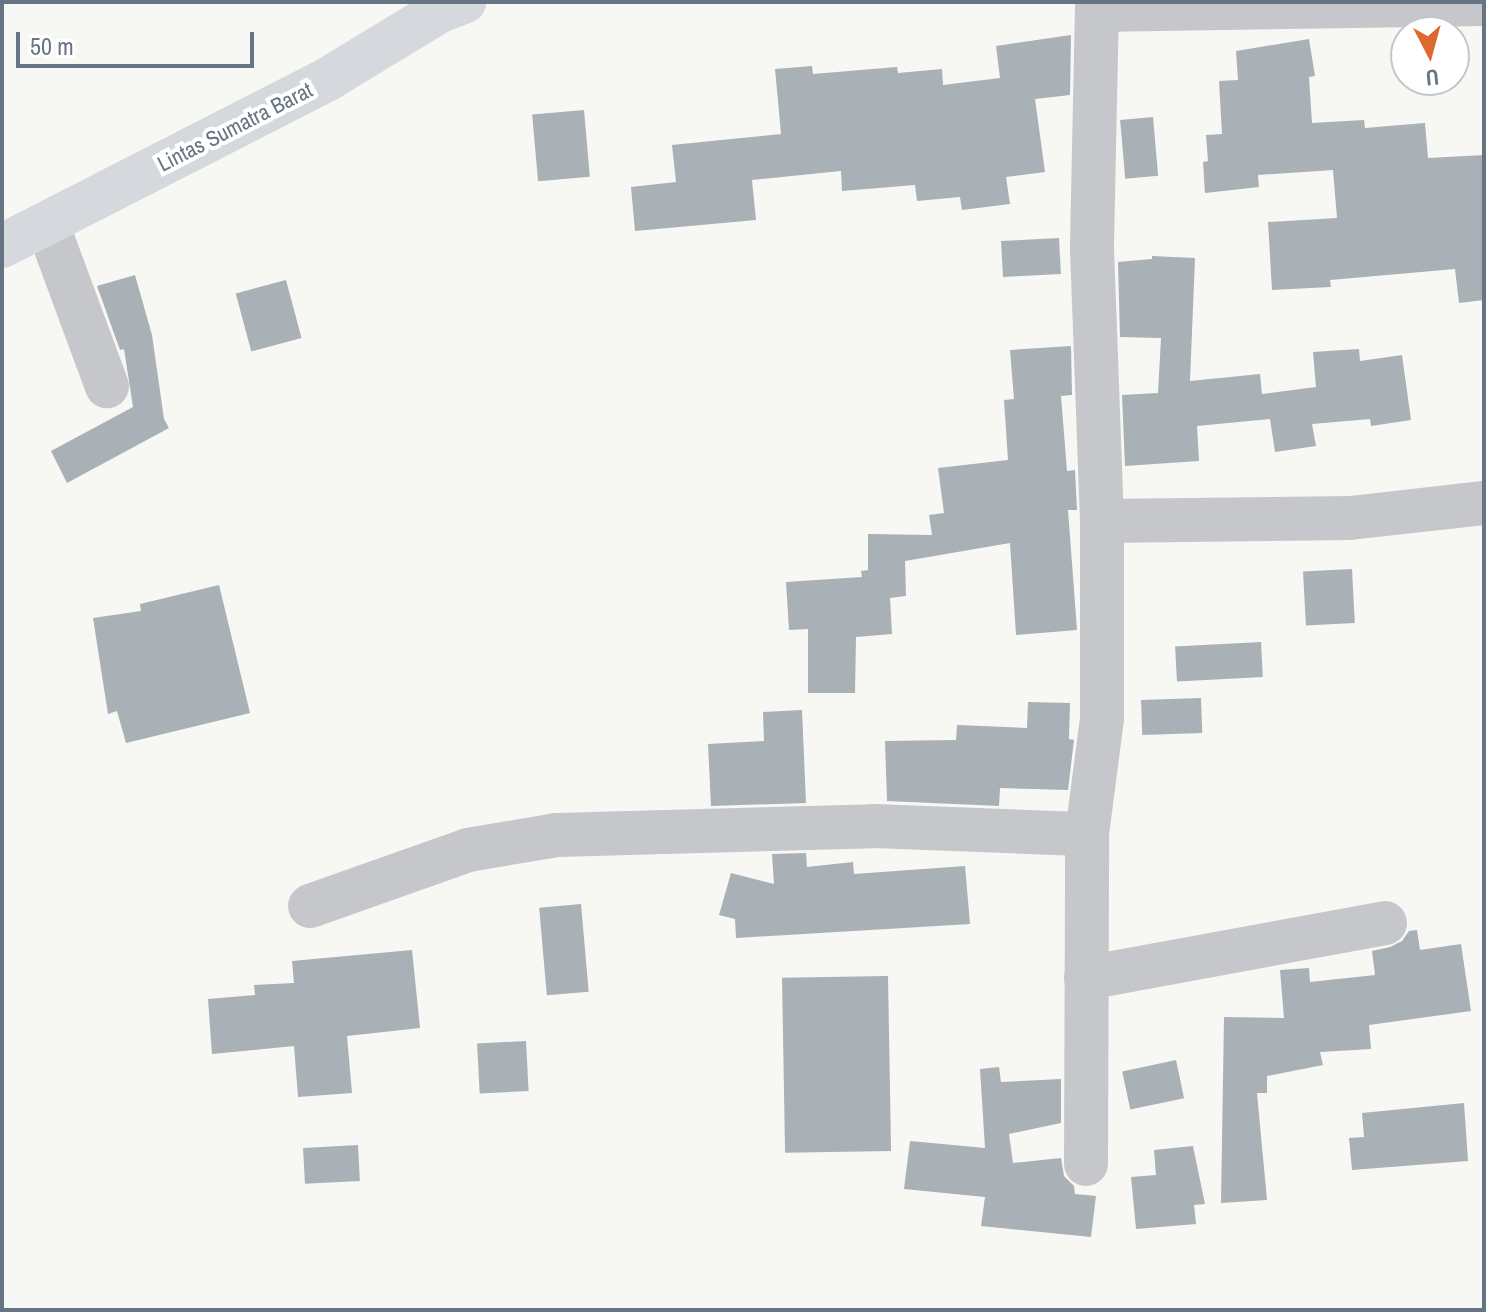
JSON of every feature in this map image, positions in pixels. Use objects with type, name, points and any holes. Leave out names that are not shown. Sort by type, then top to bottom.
[{"type":"highway","name":"Lintas Sumatra Barat","points":[[2,246],[328,79],[440,11],[464,2]]},
{"type":"street","points":[[1086,1164],[1087,834],[1102,719],[1102,521],[1092,245],[1097,6],[1484,4]]},
{"type":"street","points":[[47,224],[107,386]]},
{"type":"street","points":[[1102,521],[1350,518],[1484,503]]},
{"type":"street","points":[[310,906],[468,850],[557,835],[874,826],[1087,834]]},
{"type":"street","points":[[1086,978],[1385,923]]},
{"type":"building","points":[[1071,35],[1070,95],[1035,99],[1045,172],[1006,177],[1010,204],[962,210],[960,197],[917,201],[915,185],[842,191],[841,171],[752,180],[756,220],[635,231],[631,187],[676,182],[672,145],[781,134],[775,69],[812,66],[813,74],[897,67],[898,73],[942,69],[943,85],[1000,78],[996,46]]},
{"type":"building","points":[[1309,39],[1315,76],[1309,77],[1312,123],[1364,120],[1365,128],[1425,123],[1428,158],[1484,155],[1484,300],[1459,303],[1455,269],[1330,280],[1331,287],[1272,290],[1268,222],[1337,218],[1333,170],[1258,175],[1259,187],[1205,193],[1203,162],[1208,161],[1206,135],[1222,134],[1219,81],[1238,80],[1236,51]]},
{"type":"building","points":[[584,110],[590,177],[538,181],[532,115]]},
{"type":"building","points":[[1153,117],[1158,176],[1125,179],[1120,120]]},
{"type":"building","points":[[1059,238],[1061,274],[1003,277],[1001,241]]},
{"type":"building","points":[[1152,256],[1195,258],[1190,381],[1260,374],[1262,394],[1316,387],[1313,352],[1359,349],[1360,361],[1402,355],[1411,420],[1371,426],[1370,419],[1312,424],[1316,446],[1275,452],[1270,419],[1197,426],[1199,461],[1125,466],[1122,395],[1158,393],[1161,338],[1120,337],[1118,262],[1152,259]]},
{"type":"building","points":[[135,275],[152,335],[164,419],[169,428],[67,483],[51,451],[133,407],[124,349],[120,350],[97,286]]},
{"type":"building","points":[[286,280],[302,338],[251,351],[236,293]]},
{"type":"building","points":[[1071,346],[1072,395],[1061,396],[1067,471],[1075,470],[1077,510],[1068,510],[1077,630],[1016,635],[1010,543],[905,561],[906,596],[890,598],[892,634],[856,637],[855,693],[808,693],[808,629],[789,630],[786,582],[862,577],[861,571],[868,570],[868,534],[932,535],[929,515],[944,513],[938,468],[1008,460],[1004,400],[1014,399],[1010,350]]},
{"type":"building","points":[[1352,569],[1355,623],[1306,625],[1303,572]]},
{"type":"building","points":[[219,585],[250,713],[126,743],[117,711],[108,714],[93,618],[141,611],[140,604]]},
{"type":"building","points":[[1261,642],[1263,677],[1177,681],[1175,647]]},
{"type":"building","points":[[1201,698],[1202,733],[1142,735],[1141,700]]},
{"type":"building","points":[[1028,702],[1070,703],[1069,739],[1074,740],[1068,790],[1000,788],[999,806],[887,801],[885,741],[956,740],[957,725],[1027,728]]},
{"type":"building","points":[[802,710],[806,803],[711,806],[708,744],[764,741],[763,712]]},
{"type":"building","points":[[806,853],[807,867],[853,862],[854,874],[965,866],[970,924],[736,938],[735,919],[719,915],[731,873],[774,884],[772,854]]},
{"type":"building","points":[[581,904],[589,992],[547,995],[539,908]]},
{"type":"building","points":[[1417,930],[1420,950],[1461,944],[1471,1011],[1369,1025],[1371,1049],[1320,1052],[1323,1065],[1267,1076],[1267,1093],[1257,1093],[1267,1200],[1221,1203],[1224,1017],[1284,1018],[1280,970],[1309,968],[1310,982],[1375,975],[1372,951],[1390,947],[1402,941],[1409,931]]},
{"type":"building","points":[[412,950],[420,1028],[347,1036],[352,1093],[298,1097],[294,1046],[212,1054],[208,999],[255,995],[254,985],[294,983],[292,961]]},
{"type":"building","points":[[888,976],[891,1151],[785,1153],[782,978]]},
{"type":"building","points":[[526,1041],[529,1091],[480,1093],[477,1044]]},
{"type":"building","points":[[1176,1060],[1184,1098],[1130,1110],[1122,1071]]},
{"type":"building","points":[[999,1067],[1001,1082],[1061,1079],[1061,1123],[1009,1134],[1013,1163],[1061,1158],[1064,1176],[1074,1186],[1075,1194],[1096,1196],[1091,1237],[981,1226],[985,1197],[904,1189],[910,1141],[985,1148],[980,1069]]},
{"type":"building","points":[[1464,1103],[1468,1161],[1352,1170],[1349,1138],[1364,1137],[1362,1113]]},
{"type":"building","points":[[358,1145],[360,1181],[305,1184],[303,1148]]},
{"type":"building","points":[[1193,1146],[1205,1204],[1194,1205],[1196,1224],[1136,1229],[1131,1177],[1156,1175],[1154,1150]]}]
